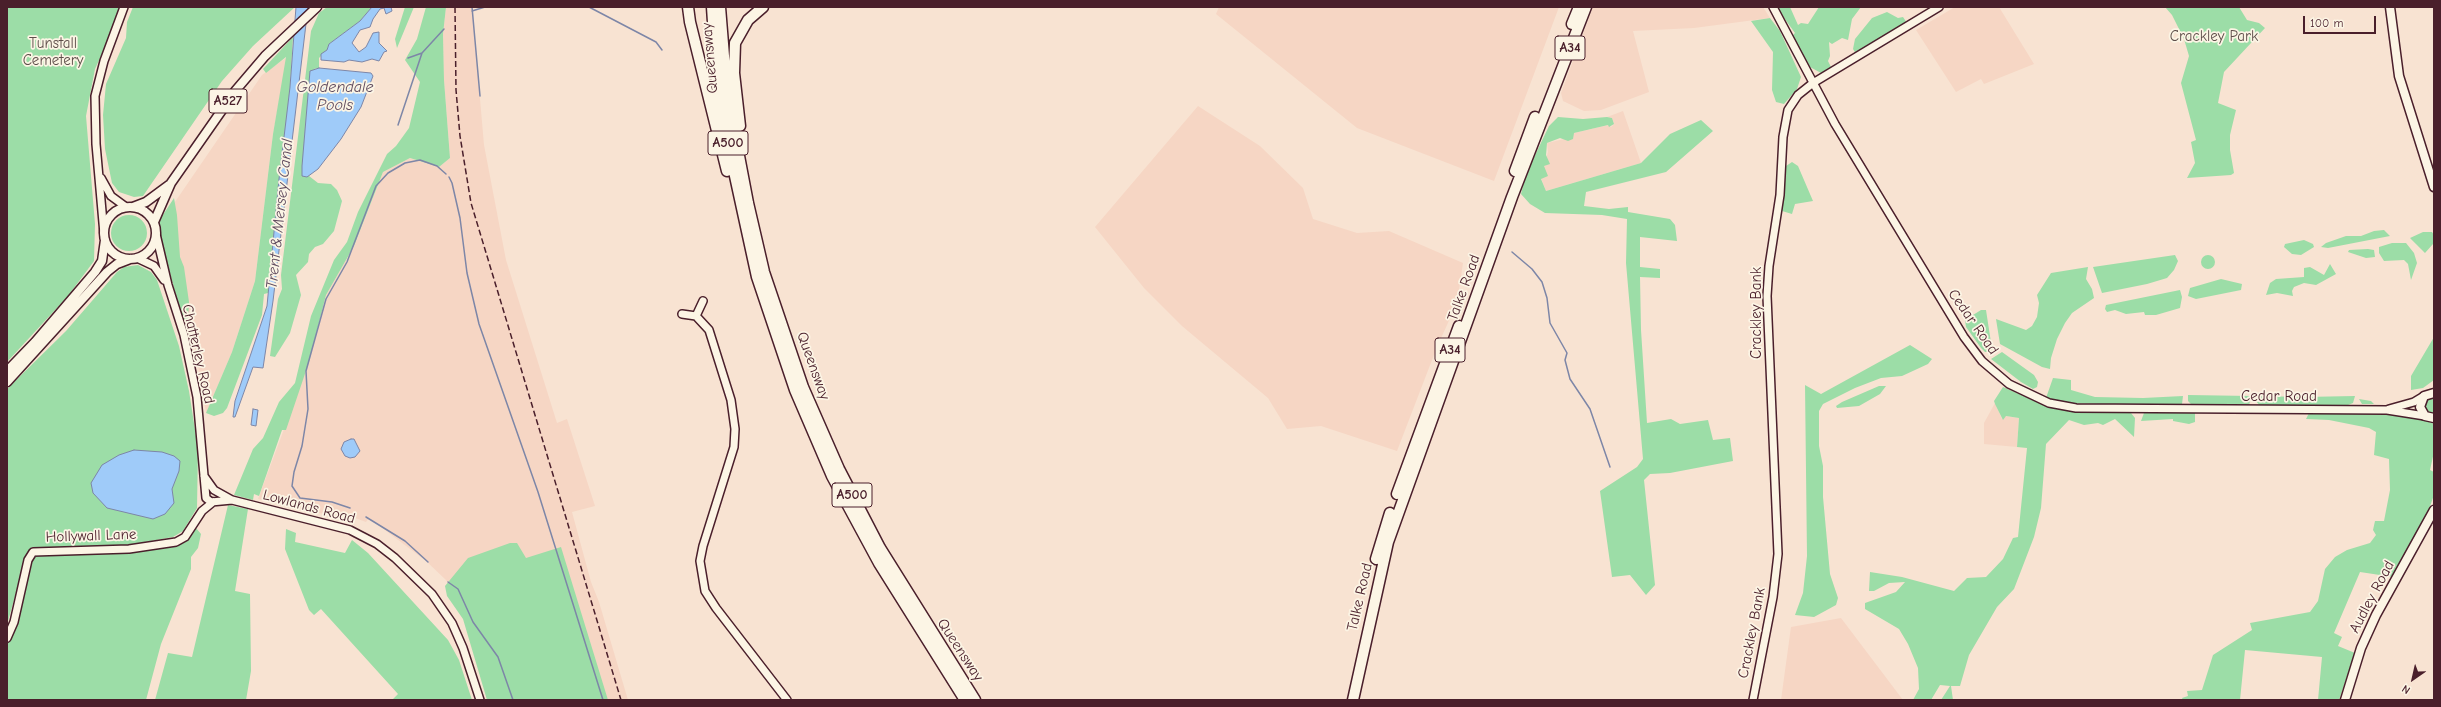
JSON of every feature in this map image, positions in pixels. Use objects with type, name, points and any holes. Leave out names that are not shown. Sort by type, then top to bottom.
[{"type":"highway","points":[[688,7],[720,143],[757,277]]},
{"type":"highway","name":"Queensway","points":[[712,7],[718,98],[757,277],[795,390],[832,476],[879,563],[965,700]]},
{"type":"highway","name":"Queensway","points":[[720,7],[727,93],[751,217],[764,272],[803,387],[839,469],[880,548],[975,700]]},
{"type":"highway","points":[[751,217],[736,89],[734,53],[735,43],[744,26],[755,12],[763,7]]},
{"type":"highway","name":"Talke Road","points":[[1346,700],[1381,540],[1527,138],[1579,7]]},
{"type":"highway","name":"Talke Road","points":[[1353,700],[1372,604],[1390,536],[1523,168],[1586,7]]},
{"type":"main road","name":"A527","points":[[154,222],[171,183],[236,90],[291,29],[317,7]]},
{"type":"main road","points":[[2390,7],[2399,76],[2434,186]]},
{"type":"main road","name":"A527","points":[[7,371],[45,332],[95,272],[102,261],[104,237],[110,217],[116,211],[146,202],[171,183]]},
{"type":"main road","points":[[7,382],[107,272],[117,264],[133,259],[149,251],[156,234],[154,222],[147,213],[130,207]]},
{"type":"main road","points":[[104,237],[112,252],[133,259]]},
{"type":"main road","points":[[2430,418],[2420,407],[2431,393]]},
{"type":"main road","name":"Audley Road","points":[[2345,700],[2361,648],[2376,615],[2434,510]]},
{"type":"street","points":[[104,237],[94,118],[95,96],[104,61],[124,7]]},
{"type":"street","name":"Cedar Road","points":[[1773,7],[1813,83],[1964,336],[1992,371],[2019,390],[2049,403],[2089,409],[2387,410]]},
{"type":"street","name":"Crackley Bank","points":[[1753,700],[1773,597],[1778,554],[1767,319],[1769,266],[1780,195],[1782,137],[1788,110],[1798,95],[1813,83],[1939,7]]},
{"type":"street","points":[[99,172],[111,196],[130,207]]},
{"type":"street","name":"Chatterley Road","points":[[156,234],[168,285],[184,336],[195,385],[206,495]]},
{"type":"street","name":"Chatterley Road","points":[[133,259],[154,266],[168,285]]},
{"type":"street","points":[[696,316],[703,301]]},
{"type":"street","points":[[682,314],[696,316],[709,330],[716,347],[732,400],[735,429],[734,447],[703,546],[700,561],[705,591],[716,608],[787,700]]},
{"type":"street","points":[[2387,410],[2414,402],[2431,393]]},
{"type":"street","points":[[2387,410],[2430,418]]},
{"type":"street","name":"Chatterley Road","points":[[204,476],[215,491]]},
{"type":"street","points":[[215,491],[218,498],[214,502],[208,501],[206,495],[215,491]]},
{"type":"street","name":"Lowlands Road","points":[[215,491],[232,500],[350,530],[377,544],[395,558],[432,594],[452,623],[463,648],[480,700]]},
{"type":"street","name":"Hollywall Lane","points":[[7,638],[14,622],[28,560],[34,552],[129,549],[176,542],[185,537],[202,511],[206,495]]},
{"type":"street","name":"Lowlands Road","points":[[214,502],[232,500]]},
{"type":"street","name":"Hollywall Lane","points":[[202,511],[214,502]]},
{"type":"shaded area","points":[[446,7],[472,7],[484,145],[506,260],[557,423],[567,419],[595,506],[572,512],[591,582],[599,602],[628,700],[487,700],[468,615],[446,580],[426,561],[369,518],[366,522],[344,514],[341,518],[258,499],[309,362],[326,295],[354,246],[383,172],[410,158],[439,167],[450,158],[444,80],[443,34]]},
{"type":"shaded area","points":[[1219,7],[1559,7],[1494,181],[1357,128],[1216,14]]},
{"type":"shaded area","points":[[1593,7],[1763,7],[1770,18],[1694,28],[1633,31],[1649,92],[1601,110],[1584,111],[1563,101],[1561,93]]},
{"type":"shaded area","points":[[1955,7],[1999,7],[2034,64],[1984,84],[1981,79],[1956,92],[1916,30]]},
{"type":"shaded area","points":[[287,57],[273,134],[255,281],[232,352],[206,413],[194,342],[197,336],[195,325],[188,321],[170,259],[166,215],[262,75]]},
{"type":"shaded area","points":[[1198,106],[1260,146],[1303,188],[1313,219],[1357,233],[1389,231],[1463,263],[1457,303],[1437,347],[1397,451],[1321,426],[1287,429],[1268,398],[1182,326],[1144,288],[1095,227]]},
{"type":"shaded area","points":[[1623,111],[1641,163],[1546,191],[1541,178],[1548,152],[1547,143],[1564,139],[1574,133],[1608,125],[1611,127],[1614,124],[1612,118],[1607,117]]},
{"type":"shaded area","points":[[1995,403],[2002,419],[2005,416],[2019,418],[2017,447],[1984,444],[1984,423]]},
{"type":"shaded area","points":[[1841,618],[1903,700],[1781,700],[1791,627]]},
{"type":"green space","name":"Tunstall Cemetery","points":[[7,7],[119,7],[111,34],[95,69],[86,116],[95,224],[94,261],[68,296],[7,362]]},
{"type":"green space","points":[[133,7],[295,7],[253,46],[222,81],[143,196],[134,197],[119,192],[112,183],[105,149],[103,115],[106,84],[126,38],[127,22]]},
{"type":"green space","points":[[327,7],[372,7],[360,21],[329,44],[327,50],[319,58],[319,68],[314,69],[306,120],[302,175],[309,176],[318,183],[331,184],[337,190],[342,201],[334,231],[323,244],[315,247],[309,254],[308,262],[296,275],[301,295],[290,333],[275,357],[270,356],[278,299],[282,289],[281,275],[311,31],[319,13]]},
{"type":"green space","points":[[405,7],[414,7],[397,48],[395,39]]},
{"type":"green space","points":[[426,7],[446,7],[443,34],[444,80],[450,158],[439,167],[410,158],[383,172],[354,246],[326,295],[309,362],[286,430],[282,430],[259,496],[254,494],[253,500],[234,495],[253,449],[263,438],[279,402],[295,383],[311,316],[334,260],[347,242],[358,212],[387,154],[396,146],[409,128],[420,82],[405,60],[417,39]]},
{"type":"green space","points":[[1776,7],[1790,7],[1798,25],[1801,23],[1808,24],[1819,7],[1861,7],[1852,19],[1848,40],[1842,38],[1832,44],[1829,42],[1830,56],[1828,61],[1831,67],[1821,73],[1810,67],[1792,36],[1795,33]]},
{"type":"green space","name":"Crackley Park","points":[[2165,7],[2239,7],[2247,20],[2259,23],[2265,28],[2224,72],[2218,103],[2236,110],[2230,135],[2230,150],[2234,173],[2231,175],[2187,178],[2195,163],[2191,142],[2196,140],[2181,83],[2189,56],[2184,39],[2172,15]]},
{"type":"green space","points":[[1887,12],[1898,18],[1903,17],[1907,23],[1856,54],[1853,49],[1855,39],[1872,18]]},
{"type":"green space","points":[[1770,18],[1780,31],[1801,77],[1797,89],[1784,104],[1776,102],[1772,90],[1773,52],[1751,21]]},
{"type":"green space","points":[[293,37],[290,87],[268,293],[264,294],[262,315],[227,408],[223,413],[214,416],[206,413],[232,352],[255,281],[273,134],[286,57],[266,73],[263,69]]},
{"type":"green space","points":[[1558,117],[1583,119],[1607,117],[1612,118],[1614,124],[1609,127],[1608,125],[1574,133],[1573,139],[1568,141],[1560,138],[1547,143],[1546,155],[1550,164],[1544,166],[1548,176],[1541,179],[1546,191],[1641,163],[1670,134],[1701,120],[1713,131],[1666,172],[1586,192],[1584,206],[1609,209],[1628,207],[1628,212],[1670,219],[1675,225],[1677,241],[1640,237],[1640,267],[1660,269],[1660,278],[1640,277],[1641,330],[1647,423],[1671,419],[1680,424],[1708,420],[1713,440],[1730,438],[1733,461],[1670,473],[1650,474],[1644,480],[1655,585],[1646,595],[1630,575],[1612,577],[1600,491],[1637,467],[1643,459],[1626,263],[1627,219],[1602,215],[1545,213],[1530,204],[1521,194],[1526,174],[1549,126]]},
{"type":"green space","points":[[1792,162],[1798,166],[1813,201],[1795,204],[1792,214],[1782,211],[1786,166]]},
{"type":"green space","points":[[174,198],[177,215],[180,257],[184,267],[189,302],[188,321],[182,318],[162,243],[159,221]]},
{"type":"green space","points":[[129,215],[139,218],[144,223],[147,233],[144,243],[139,248],[129,251],[119,248],[114,243],[111,233],[114,223],[119,218]]},
{"type":"green space","points":[[2384,230],[2390,236],[2328,248],[2321,247],[2326,243],[2346,236],[2361,236],[2374,231]]},
{"type":"green space","points":[[2423,232],[2432,232],[2434,235],[2433,244],[2425,253],[2410,238]]},
{"type":"green space","points":[[2304,240],[2313,244],[2314,247],[2301,255],[2292,254],[2284,247],[2285,244]]},
{"type":"green space","points":[[2392,243],[2406,243],[2414,253],[2417,263],[2411,280],[2408,264],[2404,260],[2384,261],[2379,253],[2379,247]]},
{"type":"green space","points":[[2349,250],[2374,250],[2375,257],[2366,258],[2348,252]]},
{"type":"green space","points":[[2175,255],[2178,261],[2174,270],[2167,278],[2147,284],[2102,293],[2093,267]]},
{"type":"green space","points":[[2208,255],[2213,257],[2215,262],[2213,267],[2208,269],[2203,267],[2201,262],[2203,257]]},
{"type":"green space","points":[[2330,264],[2336,274],[2316,285],[2304,283],[2294,287],[2292,291],[2293,296],[2277,293],[2266,295],[2270,283],[2276,279],[2304,277],[2304,268],[2310,267],[2324,275]]},
{"type":"green space","points":[[138,265],[151,272],[157,280],[179,346],[189,391],[198,449],[197,508],[183,531],[173,537],[117,547],[32,547],[25,560],[7,625],[7,389],[66,331],[117,272],[124,267]]},
{"type":"green space","points":[[2088,267],[2086,279],[2092,289],[2094,298],[2072,313],[2065,323],[2057,339],[2051,358],[2050,369],[2042,367],[2000,344],[1996,319],[2026,330],[2032,326],[2037,317],[2039,303],[2037,295],[2051,273]]},
{"type":"green space","points":[[2221,279],[2242,284],[2241,290],[2196,299],[2188,296],[2190,288]]},
{"type":"green space","points":[[2180,290],[2182,297],[2180,308],[2156,315],[2145,315],[2144,312],[2126,314],[2115,310],[2107,312],[2105,309],[2106,305]]},
{"type":"green space","points":[[1981,310],[1986,310],[1992,349],[1990,352],[1985,352],[1981,348],[1966,327],[1965,320]]},
{"type":"green space","points":[[2434,337],[2434,380],[2423,388],[2411,390],[2411,376]]},
{"type":"green space","points":[[1910,345],[1932,359],[1928,364],[1902,376],[1881,378],[1855,388],[1823,404],[1819,411],[1819,446],[1823,466],[1823,497],[1830,574],[1838,598],[1836,605],[1814,617],[1795,615],[1803,593],[1807,556],[1805,385],[1821,394]]},
{"type":"green space","points":[[2002,352],[2034,375],[2038,382],[2037,387],[2033,389],[2021,382],[1991,359]]},
{"type":"green space","points":[[2053,378],[2071,380],[2071,390],[2095,397],[2143,398],[2183,396],[2182,404],[2180,406],[2064,403],[2046,398]]},
{"type":"green space","points":[[1879,386],[1886,386],[1880,394],[1859,406],[1837,408],[1836,406],[1842,402]]},
{"type":"green space","points":[[2003,387],[2044,405],[2064,410],[2088,413],[2131,413],[2135,418],[2134,437],[2115,419],[2103,425],[2098,423],[2084,425],[2069,420],[2046,444],[2041,508],[2034,537],[2014,589],[1997,607],[1969,655],[1960,686],[1951,686],[1953,700],[1941,700],[1950,686],[1940,685],[1931,700],[1913,700],[1919,689],[1918,668],[1908,644],[1899,629],[1865,609],[1865,603],[1896,592],[1905,582],[1889,583],[1874,591],[1869,591],[1870,572],[1902,577],[1954,591],[1967,578],[1986,577],[2003,559],[2013,538],[2018,537],[2027,448],[2017,447],[2019,418],[2006,416],[2003,420],[1995,404],[1994,401]]},
{"type":"green space","points":[[2188,395],[2251,396],[2249,406],[2194,407],[2188,401]]},
{"type":"green space","points":[[2257,396],[2355,396],[2353,403],[2343,407],[2260,406],[2256,401]]},
{"type":"green space","points":[[2434,396],[2434,416],[2425,412],[2424,402]]},
{"type":"green space","points":[[2359,399],[2371,401],[2374,404],[2362,404]]},
{"type":"green space","points":[[2144,413],[2195,413],[2195,422],[2189,424],[2173,421],[2173,419],[2141,421]]},
{"type":"green space","points":[[2309,413],[2392,413],[2414,416],[2434,424],[2434,452],[2430,470],[2434,472],[2434,495],[2429,509],[2393,577],[2360,572],[2334,633],[2342,637],[2338,646],[2355,653],[2339,700],[2318,700],[2322,657],[2245,650],[2240,700],[2183,700],[2182,698],[2188,696],[2187,691],[2202,690],[2213,655],[2252,630],[2250,623],[2310,612],[2318,601],[2325,569],[2335,557],[2347,550],[2370,543],[2376,535],[2373,530],[2375,521],[2384,521],[2390,490],[2389,459],[2374,455],[2376,432],[2369,428],[2329,420],[2306,419]]},
{"type":"green space","points":[[228,505],[248,509],[235,591],[250,594],[251,671],[246,700],[155,700],[168,653],[192,657]]},
{"type":"green space","points":[[196,528],[201,534],[198,548],[191,557],[191,569],[161,644],[146,700],[7,700],[7,641],[32,558],[38,553],[81,554],[157,549],[177,545]]},
{"type":"green space","points":[[286,529],[296,533],[295,542],[345,553],[352,540],[368,553],[448,640],[459,660],[472,700],[392,700],[398,694],[321,609],[314,615],[309,610],[285,549]]},
{"type":"green space","points":[[510,543],[517,543],[526,558],[561,547],[608,700],[487,700],[463,619],[447,596],[445,586],[468,558]]},
{"type":"water","name":"Trent & Mersey Canal","points":[[296,7],[308,7],[273,301],[263,368],[253,367],[235,417],[233,417],[235,401],[267,306],[279,179],[290,87]]},
{"type":"water","name":"Goldendale Pools","points":[[372,7],[391,7],[392,11],[386,14],[384,8],[380,9],[373,19],[370,27],[360,30],[352,43],[359,52],[366,47],[373,33],[379,32],[379,43],[387,51],[384,52],[379,61],[372,59],[362,62],[349,60],[344,62],[321,60],[321,54],[327,50],[329,44],[360,21]]},
{"type":"water","name":"Goldendale Pools","points":[[319,68],[371,73],[373,76],[361,107],[341,139],[318,169],[307,177],[302,176],[302,166],[310,71]]},
{"type":"water","points":[[253,409],[258,410],[256,426],[251,425]]},
{"type":"water","points":[[354,439],[360,451],[355,457],[350,458],[345,456],[341,449],[344,442]]},
{"type":"water","points":[[134,450],[162,452],[174,456],[180,461],[179,471],[172,489],[174,503],[165,514],[153,519],[107,508],[93,493],[91,483],[102,465],[119,455]]},
{"type":"waterway","points":[[472,7],[480,96]]},
{"type":"waterway","points":[[472,11],[485,7]]},
{"type":"waterway","points":[[589,7],[656,42],[662,50]]},
{"type":"waterway","points":[[398,125],[422,53],[444,29]]},
{"type":"waterway","points":[[408,58],[422,53]]},
{"type":"waterway","points":[[350,508],[332,502],[300,498],[292,486],[294,472],[302,446],[308,409],[306,371],[326,299],[347,262],[376,186],[388,173],[405,163],[420,160],[437,166],[446,174]]},
{"type":"waterway","points":[[449,177],[452,183],[460,218],[467,273],[479,324],[538,492],[603,700]]},
{"type":"waterway","points":[[1512,252],[1532,269],[1542,282],[1547,298],[1550,323],[1567,353],[1565,360],[1570,379],[1590,409],[1610,467]]},
{"type":"waterway","points":[[366,517],[405,541],[428,562]]},
{"type":"waterway","points":[[448,582],[458,589],[473,622],[498,657],[513,700]]},
{"type":"railway","points":[[455,7],[456,90],[460,136],[471,203],[621,700]]}]
